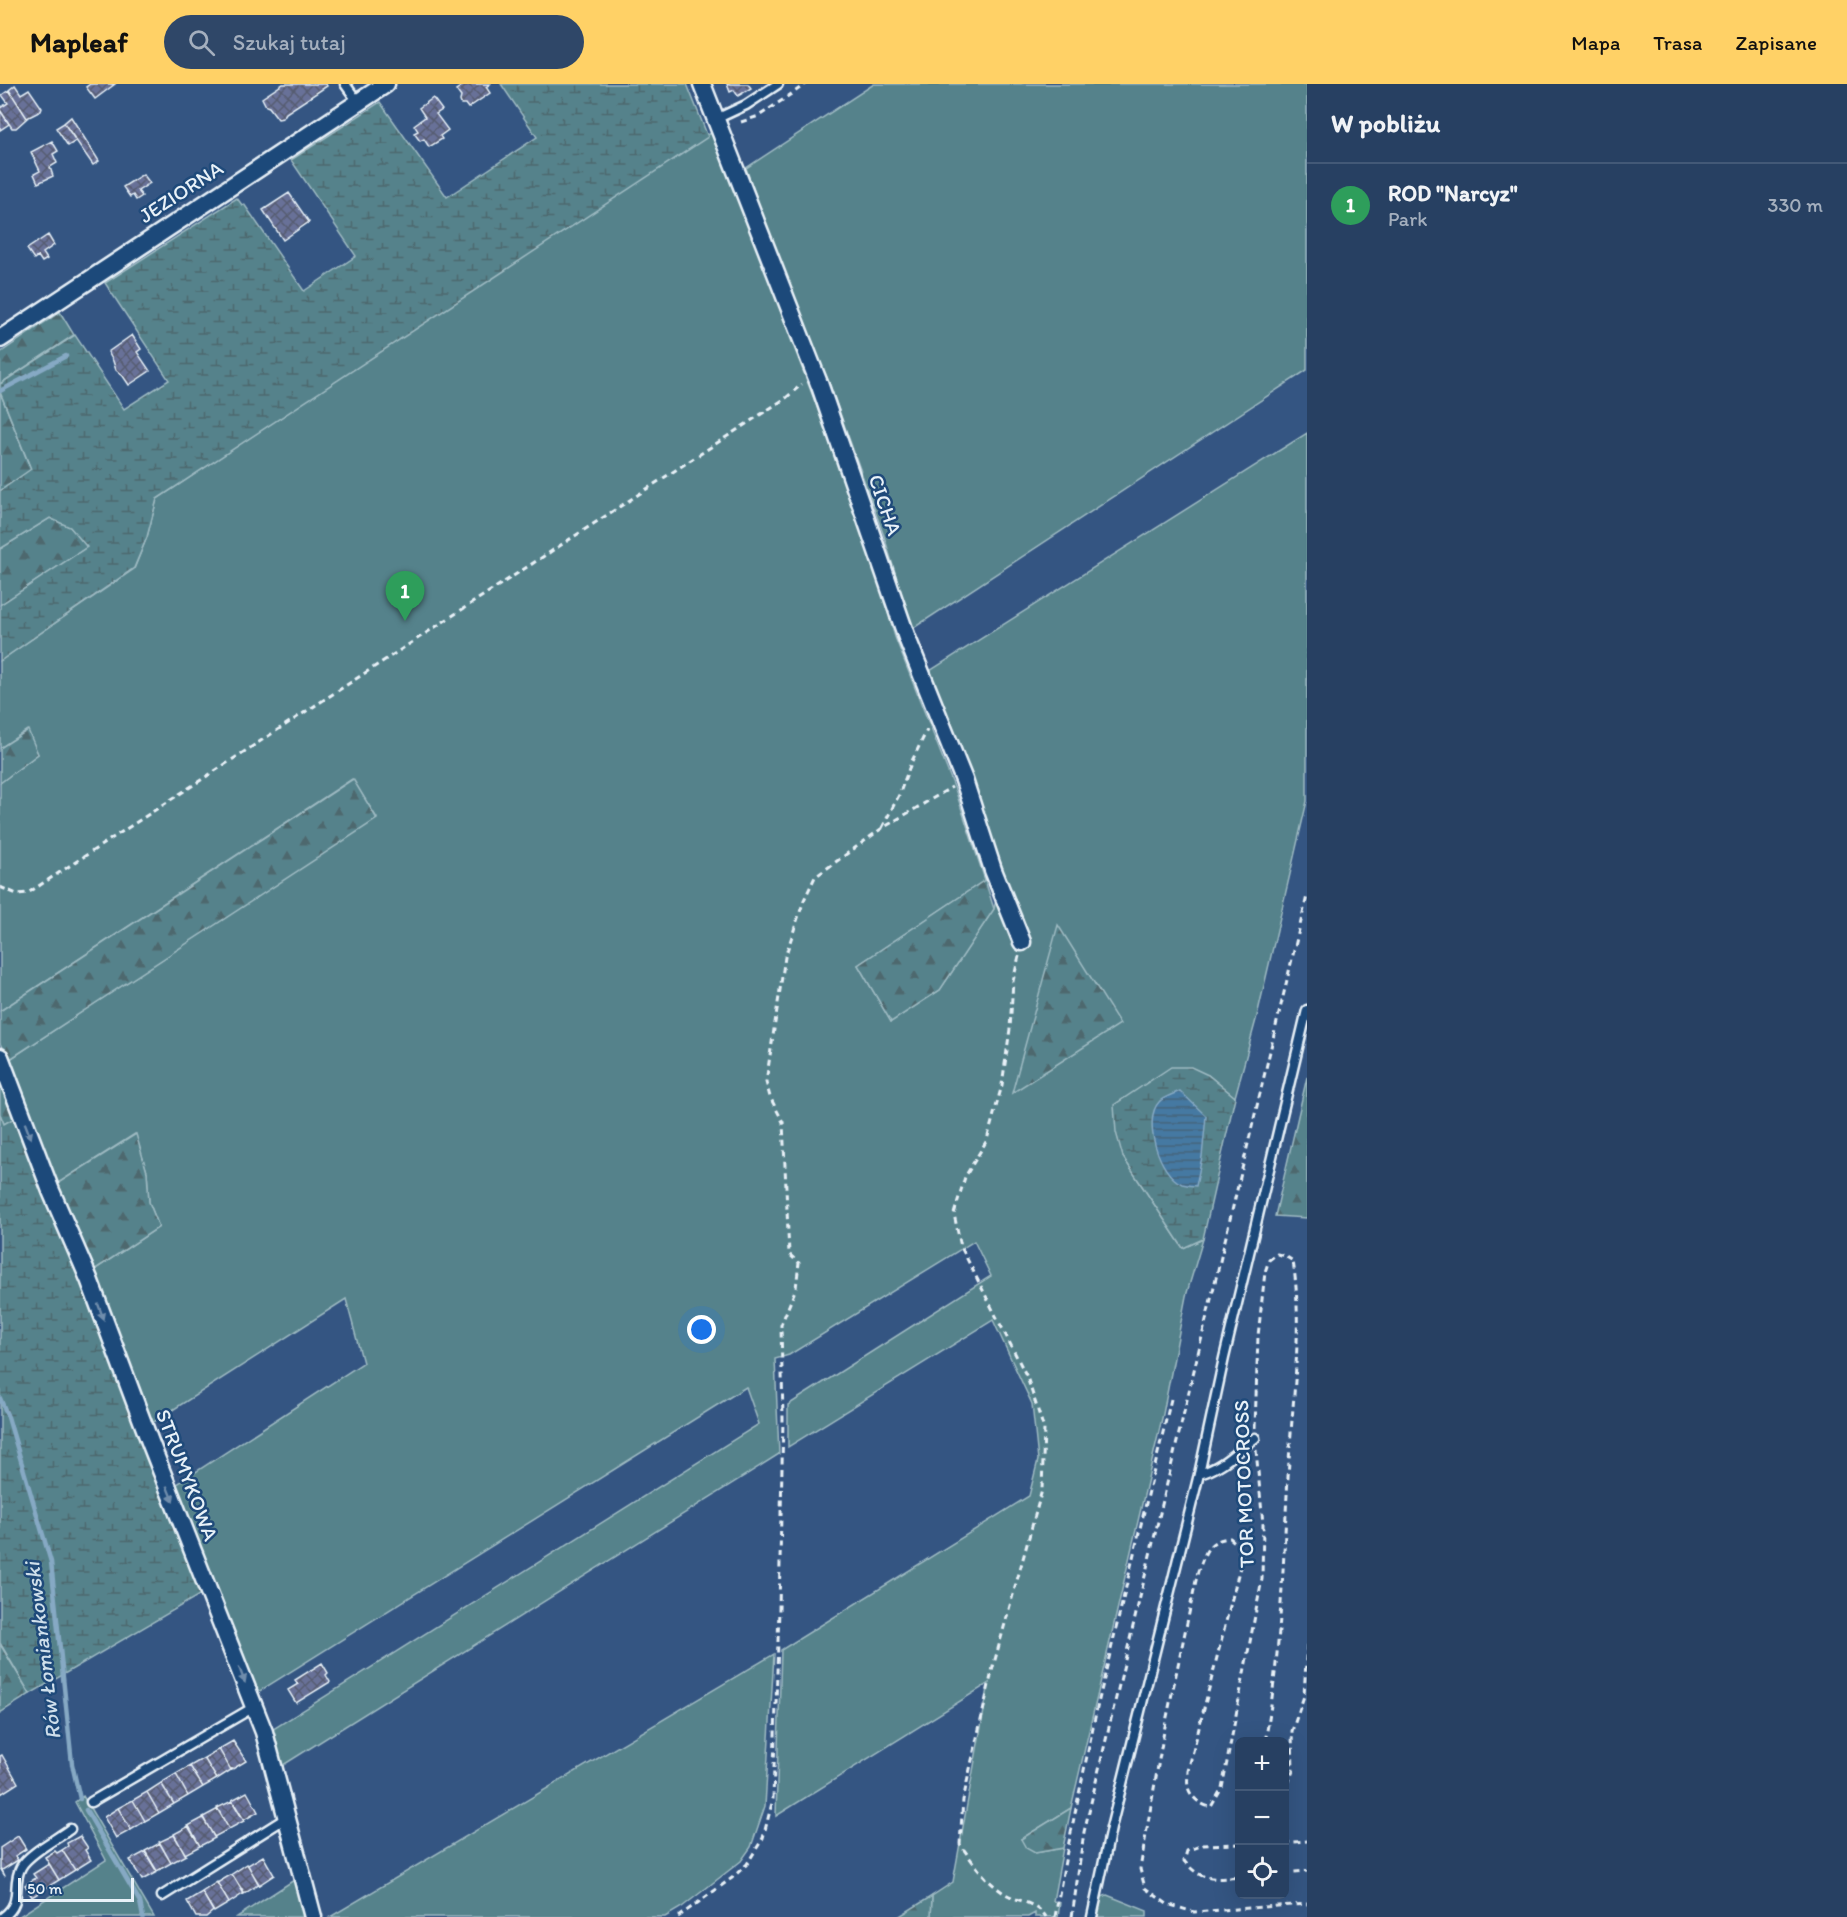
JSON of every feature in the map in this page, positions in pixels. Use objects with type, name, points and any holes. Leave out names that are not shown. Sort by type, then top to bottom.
[{"type":"street","name":"JEZIORNA","points":[[0,339],[386,84]]},
{"type":"street","name":"CICHA","points":[[702,84],[820,386],[907,638],[964,780],[993,870],[1022,942]]},
{"type":"street","name":"STRUMYKOWA","points":[[0,1056],[264,1732],[313,1917]]},
{"type":"lane","points":[[345,84],[358,102]]},
{"type":"lane","points":[[716,119],[746,105],[778,84]]},
{"type":"lane","points":[[1092,1917],[1111,1828],[1199,1474],[1224,1358],[1307,1010]]},
{"type":"lane","points":[[1199,1474],[1223,1465],[1255,1438]]},
{"type":"lane","points":[[91,1802],[254,1707]]},
{"type":"lane","points":[[162,1896],[286,1818]]},
{"type":"lane","points":[[3,1917],[16,1903],[17,1878],[26,1861],[70,1829]]},
{"type":"path","points":[[0,887],[17,894],[28,894],[786,398],[807,381]]},
{"type":"path","points":[[881,829],[899,795],[923,736],[938,716]]},
{"type":"path","points":[[678,1917],[732,1878],[747,1864],[764,1838],[773,1799],[783,1419],[781,1325],[796,1288],[799,1263],[789,1254],[783,1122],[770,1097],[766,1082],[786,957],[804,900],[815,877],[881,829],[964,780]]},
{"type":"path","points":[[1072,1917],[1084,1832],[1307,896]]},
{"type":"path","points":[[1022,942],[1013,981],[1010,1029],[1002,1085],[987,1140],[965,1177],[954,1214],[961,1248],[1027,1377],[1044,1429],[1042,1490],[991,1676],[963,1800],[960,1844],[981,1874],[1003,1893],[1025,1901],[1047,1917]]},
{"type":"path","name":"TOR MOTOCROSS","points":[[1266,1737],[1280,1611],[1296,1328],[1293,1261],[1277,1254],[1269,1260],[1265,1272],[1258,1336],[1255,1438],[1263,1524],[1262,1579],[1222,1788],[1212,1807],[1206,1807],[1198,1802],[1188,1788],[1188,1770],[1242,1559],[1238,1545],[1230,1538],[1219,1539],[1208,1548],[1198,1571],[1164,1731],[1140,1869],[1145,1888],[1167,1904],[1194,1912],[1307,1904]]},
{"type":"path","points":[[1055,1917],[1097,1708],[1172,1399]]},
{"type":"path","points":[[1285,1791],[1293,1771],[1292,1731],[1304,1696],[1307,1643]]},
{"type":"path","points":[[1289,1843],[1307,1841]]},
{"type":"path","points":[[1235,1845],[1203,1845],[1187,1851],[1184,1861],[1192,1871],[1209,1879],[1235,1877]]},
{"type":"path","points":[[1289,1873],[1307,1872]]},
{"type":"green space","points":[[501,84],[687,84],[708,137],[157,499],[147,537],[134,568],[0,661],[0,605],[87,547],[70,527],[50,518],[0,549],[0,491],[31,469],[0,392],[0,384],[75,335],[124,409],[169,380],[105,283],[237,198],[242,205],[244,204],[304,291],[356,256],[291,160],[380,102],[447,197],[537,137]]},
{"type":"green space","points":[[874,84],[1307,84],[1307,370],[912,629],[884,536],[827,377],[802,329],[746,168]]},
{"type":"green space","points":[[714,131],[860,518],[895,637],[956,792],[985,880],[858,965],[891,1022],[940,990],[994,909],[1003,868],[928,672],[1307,433],[1307,801],[1257,1016],[1235,1097],[1208,1075],[1123,1157],[1183,1248],[1203,1239],[1186,1296],[1163,1414],[1071,1808],[1021,1839],[1035,1853],[1063,1848],[1053,1901],[1060,1902],[1058,1917],[1035,1917],[1035,1913],[1028,1917],[931,1917],[932,1896],[953,1882],[989,1683],[776,1816],[781,1650],[1029,1496],[1038,1460],[1032,1404],[993,1320],[788,1447],[788,1405],[991,1276],[974,1241],[789,1355],[775,1359],[779,1454],[280,1767],[270,1731],[759,1424],[746,1387],[255,1694],[174,1486],[363,1363],[346,1299],[149,1425],[91,1272],[159,1227],[149,1202],[147,1172],[135,1134],[55,1185],[7,1061],[377,818],[352,779],[0,1011],[0,783],[38,754],[27,730],[0,748],[0,661],[134,569],[147,537],[157,499]]},
{"type":"green space","points":[[60,312],[74,335],[0,384],[0,353]]},
{"type":"green space","points":[[0,392],[31,470],[0,491]]},
{"type":"green space","points":[[50,518],[70,527],[87,547],[0,605],[0,549]]},
{"type":"green space","points":[[28,730],[38,754],[0,783],[0,748]]},
{"type":"green space","points":[[353,779],[377,819],[7,1061],[0,1043],[0,1011]]},
{"type":"green space","points":[[985,880],[994,909],[940,990],[891,1022],[858,965]]},
{"type":"green space","points":[[1058,925],[1120,1024],[1012,1093]]},
{"type":"green space","points":[[1171,1067],[1191,1067],[1208,1075],[1235,1097],[1203,1239],[1183,1248],[1123,1157],[1116,1132],[1114,1105]]},
{"type":"green space","points":[[0,1069],[18,1116],[4,1124],[0,1114]]},
{"type":"green space","points":[[1307,1077],[1307,1218],[1275,1216]]},
{"type":"green space","points":[[0,1114],[4,1124],[18,1116],[201,1594],[30,1694],[0,1643]]},
{"type":"green space","points":[[136,1134],[147,1172],[149,1202],[159,1227],[91,1272],[55,1185]]},
{"type":"green space","points":[[0,1644],[30,1694],[0,1713]]},
{"type":"green space","points":[[774,1654],[765,1806],[751,1847],[741,1861],[682,1907],[665,1917],[330,1917]]},
{"type":"green space","points":[[83,1796],[154,1917],[18,1917],[106,1860],[75,1802]]},
{"type":"green space","points":[[1071,1808],[1063,1848],[1035,1853],[1026,1848],[1021,1839]]},
{"type":"green space","points":[[298,1878],[308,1917],[237,1917],[291,1882]]},
{"type":"green space","points":[[1107,1895],[1147,1911],[1147,1917],[1097,1917],[1099,1898]]},
{"type":"green space","points":[[932,1896],[931,1917],[898,1917]]},
{"type":"water","points":[[1180,1091],[1206,1116],[1202,1157],[1196,1186],[1182,1184],[1166,1170],[1160,1159],[1153,1133],[1154,1110],[1159,1102]]},
{"type":"building","points":[[90,84],[115,84],[95,99],[86,87]]},
{"type":"building","points":[[283,84],[326,84],[327,86],[286,113],[283,118],[278,119],[262,98]]},
{"type":"building","points":[[465,84],[490,84],[486,87],[490,93],[468,108],[465,104],[461,104],[461,97],[456,90]]},
{"type":"building","points":[[727,84],[748,84],[751,88],[738,96],[734,90],[730,92]]},
{"type":"building","points":[[15,85],[21,94],[29,89],[42,108],[41,111],[27,118],[9,90]]},
{"type":"building","points":[[9,90],[27,118],[16,128],[12,128],[0,110],[8,103],[2,95]]},
{"type":"building","points":[[433,98],[442,110],[436,114],[448,130],[440,136],[442,139],[429,147],[424,139],[420,141],[414,133],[418,131],[414,125],[425,117],[419,108]]},
{"type":"building","points":[[0,110],[9,124],[0,130]]},
{"type":"building","points":[[71,117],[99,161],[93,165],[64,123]]},
{"type":"building","points":[[64,123],[76,141],[68,146],[56,128]]},
{"type":"building","points":[[52,141],[58,151],[53,154],[57,163],[50,167],[53,176],[38,183],[34,174],[40,171],[31,152]]},
{"type":"building","points":[[143,174],[150,183],[138,191],[142,196],[136,200],[133,195],[130,197],[123,187]]},
{"type":"building","points":[[289,193],[309,222],[283,240],[263,210]]},
{"type":"building","points":[[48,235],[54,245],[43,253],[47,259],[42,262],[38,256],[34,259],[27,249]]},
{"type":"building","points":[[132,335],[141,349],[137,352],[150,371],[129,385],[116,370],[108,352]]},
{"type":"building","points":[[322,1663],[330,1682],[296,1703],[288,1690],[298,1684],[295,1680]]},
{"type":"building","points":[[233,1741],[246,1761],[231,1770],[219,1749]]},
{"type":"building","points":[[219,1749],[231,1770],[217,1779],[204,1758]]},
{"type":"building","points":[[2,1755],[18,1783],[1,1794],[0,1756]]},
{"type":"building","points":[[204,1758],[217,1779],[203,1787],[190,1766]]},
{"type":"building","points":[[190,1766],[203,1787],[188,1796],[176,1774]]},
{"type":"building","points":[[176,1774],[188,1796],[174,1804],[161,1783]]},
{"type":"building","points":[[161,1783],[174,1804],[159,1813],[147,1792]]},
{"type":"building","points":[[147,1792],[159,1813],[145,1821],[133,1800]]},
{"type":"building","points":[[247,1792],[258,1812],[244,1820],[232,1800]]},
{"type":"building","points":[[133,1800],[145,1821],[131,1830],[118,1808]]},
{"type":"building","points":[[232,1801],[244,1821],[229,1829],[217,1808]]},
{"type":"building","points":[[118,1808],[131,1830],[116,1838],[104,1817]]},
{"type":"building","points":[[218,1809],[229,1829],[214,1837],[203,1817]]},
{"type":"building","points":[[203,1818],[215,1838],[200,1846],[188,1826]]},
{"type":"building","points":[[189,1826],[200,1846],[185,1854],[174,1834]]},
{"type":"building","points":[[174,1835],[186,1855],[171,1863],[159,1842]]},
{"type":"building","points":[[18,1836],[26,1849],[15,1856],[18,1860],[2,1870],[5,1876],[0,1868],[0,1848]]},
{"type":"building","points":[[80,1836],[88,1848],[85,1850],[91,1860],[75,1870],[62,1850],[68,1846],[67,1843]]},
{"type":"building","points":[[160,1843],[171,1863],[157,1871],[145,1851]]},
{"type":"building","points":[[62,1850],[75,1870],[59,1880],[45,1857]]},
{"type":"building","points":[[145,1852],[157,1872],[142,1880],[130,1860]]},
{"type":"building","points":[[263,1856],[274,1875],[259,1885],[248,1865]]},
{"type":"building","points":[[45,1857],[59,1880],[32,1897],[25,1885],[36,1878],[33,1874],[49,1864]]},
{"type":"building","points":[[247,1864],[259,1884],[244,1894],[232,1874]]},
{"type":"building","points":[[232,1874],[244,1893],[229,1903],[217,1883]]},
{"type":"building","points":[[217,1882],[229,1903],[214,1912],[202,1892]]},
{"type":"building","points":[[202,1892],[213,1911],[206,1917],[196,1917],[187,1901]]},
{"type":"waterway","points":[[0,391],[66,356]]},
{"type":"waterway","name":"Rów Łomiankowski","points":[[0,1398],[8,1417],[51,1562],[72,1764],[80,1799]]},
{"type":"waterway","name":"Rów Łomiankowski","points":[[86,1810],[140,1902],[143,1917]]},
{"type":"place","name":"ROD \"Narcyz\"","points":[[405,621]]}]
